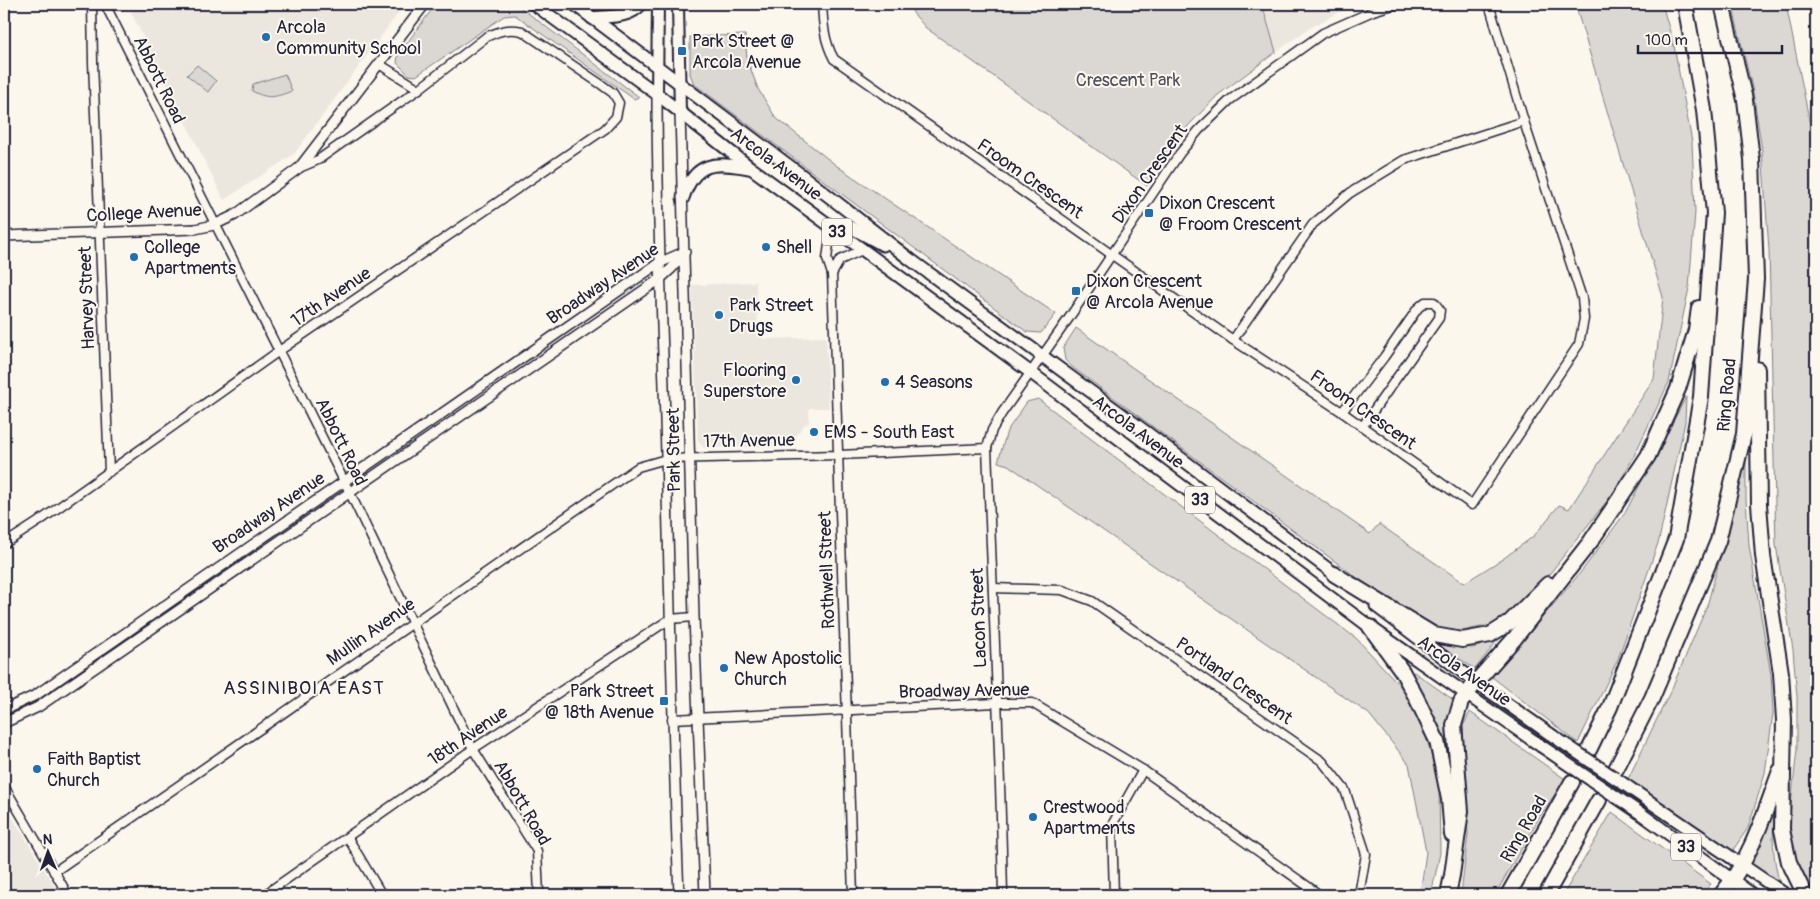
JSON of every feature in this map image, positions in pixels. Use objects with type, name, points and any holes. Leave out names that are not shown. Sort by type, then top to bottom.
[{"type":"highway","name":"Ring Road","points":[[1589,750],[1610,707],[1676,539],[1701,398],[1714,213],[1704,110],[1685,4]]},
{"type":"highway","name":"Ring Road","points":[[1616,769],[1652,698],[1718,542],[1744,434],[1756,279],[1752,159],[1745,100],[1722,4]]},
{"type":"highway","points":[[1448,895],[1461,812],[1454,725],[1462,702],[1476,682],[1515,638],[1591,541],[1648,456],[1678,388],[1696,330],[1714,213]]},
{"type":"highway","points":[[1756,279],[1758,311],[1759,504],[1763,556],[1781,673],[1784,720],[1782,830],[1789,862],[1804,895]]},
{"type":"highway","points":[[1334,574],[1434,635],[1462,640],[1490,635],[1509,623],[1591,541]]},
{"type":"highway","points":[[1370,627],[1402,671],[1437,741],[1449,798],[1452,876]]},
{"type":"highway","points":[[1720,895],[1743,865],[1761,825],[1784,759]]},
{"type":"highway","name":"Ring Road","points":[[1508,895],[1572,782]]},
{"type":"highway","points":[[1546,895],[1599,800]]},
{"type":"main road","name":"Arcola Avenue","points":[[534,4],[657,94],[751,168],[1030,372],[1370,627],[1640,813],[1753,895]]},
{"type":"main road","name":"Arcola Avenue","points":[[574,4],[658,65],[911,260],[1043,356],[1476,682],[1786,895]]},
{"type":"main road","points":[[592,18],[624,15],[638,9],[641,4]]},
{"type":"main road","name":"Park Street","points":[[657,94],[658,4]]},
{"type":"main road","name":"Park Street","points":[[678,4],[680,113]]},
{"type":"main road","points":[[683,198],[693,176],[700,170],[723,164],[751,168]]},
{"type":"main road","points":[[840,233],[850,227],[911,260]]},
{"type":"street","name":"Harvey Street","points":[[92,4],[109,472]]},
{"type":"street","name":"Abbott Road","points":[[105,4],[214,225],[350,493],[473,749],[536,851],[539,895]]},
{"type":"street","name":"College Avenue","points":[[299,168],[425,4]]},
{"type":"street","name":"Froom Crescent","points":[[822,4],[824,30],[828,48],[834,59],[1233,340],[1342,412],[1472,505],[1579,344],[1584,319],[1582,298],[1524,120],[1489,4]]},
{"type":"street","name":"Dixon Crescent","points":[[1043,356],[1111,254],[1153,196],[1180,153],[1199,130],[1230,100],[1324,33],[1373,11],[1396,4]]},
{"type":"street","name":"College Avenue","points":[[4,236],[195,229],[214,225],[235,215],[299,168],[318,160],[419,89],[486,37],[498,31],[511,28],[522,31],[574,67]]},
{"type":"street","points":[[380,64],[419,89]]},
{"type":"street","name":"17th Avenue","points":[[4,544],[279,351],[610,123],[616,117],[619,103],[614,93],[574,67]]},
{"type":"street","name":"Park Street","points":[[657,94],[659,263],[679,895]]},
{"type":"street","name":"Park Street","points":[[680,113],[694,617],[705,895]]},
{"type":"street","points":[[1233,340],[1313,224],[1350,192],[1404,160],[1524,120]]},
{"type":"street","name":"Rothwell Street","points":[[840,233],[829,244],[828,259],[832,274],[853,895]]},
{"type":"street","points":[[832,274],[840,260],[862,250]]},
{"type":"street","name":"Broadway Avenue","points":[[4,710],[36,695],[659,263],[685,252]]},
{"type":"street","name":"Broadway Avenue","points":[[4,723],[38,707],[350,493],[660,278],[672,268],[685,252]]},
{"type":"street","points":[[1342,412],[1418,308],[1425,302],[1434,302],[1440,310],[1439,318],[1362,428]]},
{"type":"street","name":"Lacon Street","points":[[1003,895],[1001,786],[996,703],[987,448],[992,430],[1030,372],[1043,356]]},
{"type":"street","name":"17th Avenue","points":[[691,458],[839,455],[987,448]]},
{"type":"street","name":"Mullin Avenue","points":[[54,872],[638,467],[666,458],[691,458]]},
{"type":"street","name":"Portland Crescent","points":[[993,588],[1062,590],[1092,601],[1322,761],[1345,790],[1366,854],[1359,895]]},
{"type":"street","name":"18th Avenue","points":[[264,895],[473,749],[670,619],[694,617]]},
{"type":"street","name":"Broadway Avenue","points":[[672,719],[996,703],[1032,703],[1143,770],[1320,895]]},
{"type":"street","points":[[1114,895],[1112,825],[1143,770]]},
{"type":"street","points":[[4,786],[68,895]]},
{"type":"street","points":[[348,838],[382,895]]},
{"type":"shaded area","points":[[127,4],[405,4],[294,154],[224,200]]},
{"type":"shaded area","points":[[1262,4],[1364,4],[1339,12],[1308,29],[1276,52]]},
{"type":"shaded area","points":[[756,282],[758,330],[764,333],[764,339],[826,337],[829,408],[809,408],[809,422],[803,426],[789,446],[704,448],[698,440],[692,285]]},
{"type":"shaded area","points":[[4,804],[60,895],[4,895]]},
{"type":"green space","points":[[436,4],[516,4],[639,97],[634,99],[515,15],[504,16],[416,76],[409,75],[397,63],[398,55]]},
{"type":"green space","name":"Crescent Park","points":[[910,4],[1262,4],[1276,52],[1218,95],[1188,126],[1147,186],[926,28],[913,13]]},
{"type":"green space","points":[[1575,4],[1662,4],[1674,46],[1692,142],[1695,212],[1689,288],[1669,382],[1632,460],[1614,492],[1551,572],[1517,607],[1495,624],[1462,631],[1441,629],[1375,591],[1072,367],[1065,360],[1063,348],[1076,328],[1370,534],[1379,524],[1464,583],[1504,558],[1534,536],[1559,505],[1569,509],[1654,379],[1663,297]]},
{"type":"green space","points":[[1732,4],[1786,4],[1816,154],[1816,895],[1803,880],[1791,848],[1790,814],[1797,749],[1797,697],[1793,650],[1776,545],[1769,250],[1762,150],[1753,92]]},
{"type":"green space","points":[[745,35],[747,59],[758,89],[776,118],[837,166],[1056,314],[1041,333],[1027,332],[694,84],[690,74],[690,37]]},
{"type":"green space","points":[[197,65],[216,81],[208,92],[187,75]]},
{"type":"green space","points":[[285,74],[292,91],[268,97],[252,91],[253,84]]},
{"type":"green space","points":[[1686,397],[1685,422],[1659,540],[1618,659],[1578,743],[1492,677],[1581,572],[1625,513]]},
{"type":"green space","points":[[1038,399],[1357,639],[1405,691],[1426,736],[1439,785],[1440,853],[1431,895],[1420,895],[1426,852],[1409,764],[1369,714],[1008,465],[998,462],[1007,431],[1027,402]]},
{"type":"green space","points":[[1743,457],[1746,459],[1749,545],[1771,675],[1773,713],[1765,773],[1748,828],[1733,850],[1628,779],[1672,688],[1707,606],[1728,528]]},
{"type":"green space","points":[[1497,641],[1475,669],[1439,645],[1473,648]]},
{"type":"green space","points":[[1414,672],[1455,701],[1449,714],[1450,755],[1447,755],[1432,713],[1411,673]]},
{"type":"green space","points":[[1470,712],[1565,779],[1539,818],[1495,895],[1461,895],[1468,834],[1463,726]]},
{"type":"green space","points":[[1775,805],[1773,845],[1780,885],[1747,861]]},
{"type":"green space","points":[[1612,812],[1711,884],[1701,895],[1563,895]]},
{"type":"place","name":"Arcola Community School","points":[[266,37]]},
{"type":"place","name":"Park Street @ Arcola Avenue","points":[[682,51]]},
{"type":"place","name":"Dixon Crescent @ Froom Crescent","points":[[1149,213]]},
{"type":"place","name":"Shell","points":[[766,247]]},
{"type":"place","name":"College Apartments","points":[[134,257]]},
{"type":"place","name":"Dixon Crescent @ Arcola Avenue","points":[[1076,291]]},
{"type":"place","name":"Park Street Drugs","points":[[719,315]]},
{"type":"place","name":"Flooring Superstore","points":[[796,380]]},
{"type":"place","name":"4 Seasons","points":[[885,382]]},
{"type":"place","name":"EMS - South East","points":[[814,432]]},
{"type":"place","name":"New Apostolic Church","points":[[724,668]]},
{"type":"place","name":"Park Street @ 18th Avenue","points":[[664,701]]},
{"type":"place","name":"Faith Baptist Church","points":[[37,769]]},
{"type":"place","name":"Crestwood Apartments","points":[[1033,817]]},
{"type":"district","name":"ASSINIBOIA EAST","points":[[304,688]]}]
